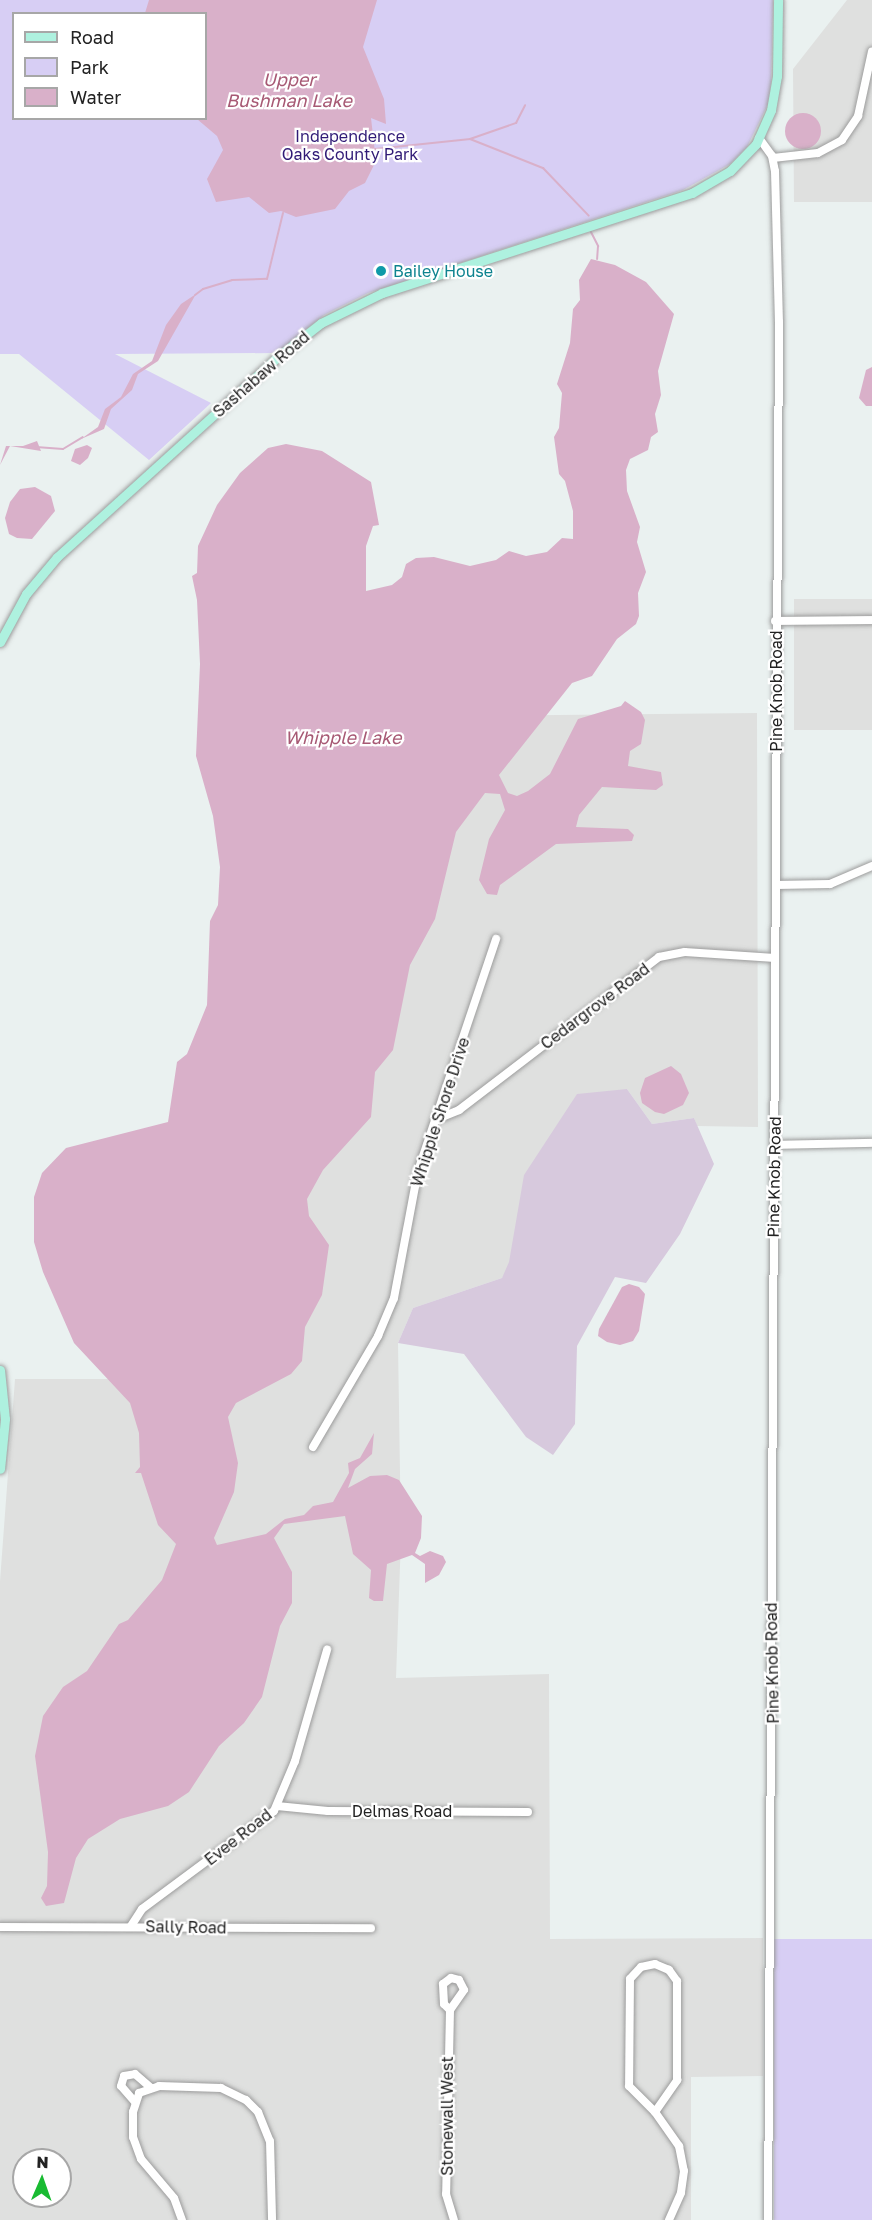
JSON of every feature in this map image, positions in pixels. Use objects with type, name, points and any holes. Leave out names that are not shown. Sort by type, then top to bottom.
[{"type":"main road","name":"Sashabaw Road","points":[[0,642],[20,603],[51,562],[312,329],[382,293],[697,191],[730,171],[759,138],[776,90],[778,0]]},
{"type":"main road","points":[[0,1370],[5,1419],[0,1469]]},
{"type":"street","points":[[759,138],[773,158],[818,153],[842,140],[858,116],[872,51]]},
{"type":"street","name":"Pine Knob Road","points":[[768,2220],[776,885],[775,621],[779,322],[773,158]]},
{"type":"street","points":[[775,621],[872,620]]},
{"type":"street","points":[[776,885],[830,884],[872,866]]},
{"type":"street","name":"Whipple Shore Drive","points":[[313,1447],[378,1336],[394,1298],[418,1171],[496,939]]},
{"type":"street","name":"Cedargrove Road","points":[[436,1119],[459,1110],[659,957],[685,952],[775,958]]},
{"type":"street","points":[[774,1145],[872,1143]]},
{"type":"street","name":"Evee Road","points":[[131,1926],[142,1909],[277,1806],[296,1761],[327,1650]]},
{"type":"street","name":"Delmas Road","points":[[277,1806],[352,1811],[528,1812]]},
{"type":"street","name":"Sally Road","points":[[0,1927],[371,1928]]},
{"type":"street","points":[[655,2112],[677,2080],[677,1981],[669,1970],[655,1964],[640,1967],[630,1979],[629,2086],[655,2112],[679,2146],[684,2171],[681,2193],[669,2220]]},
{"type":"street","name":"Stonewall West","points":[[450,2010],[446,2194],[454,2220]]},
{"type":"street","points":[[135,2102],[121,2086],[124,2076],[135,2074],[151,2088]]},
{"type":"street","points":[[182,2220],[174,2198],[154,2176],[135,2147],[132,2122],[135,2102],[139,2093],[151,2088],[221,2088],[246,2100],[258,2112],[270,2141],[272,2220]]},
{"type":"shaded area","points":[[847,0],[872,0],[872,202],[794,202],[793,69]]},
{"type":"shaded area","points":[[794,599],[872,599],[872,730],[794,730]]},
{"type":"shaded area","points":[[757,713],[758,1127],[697,1126],[694,1118],[652,1124],[627,1089],[502,1278],[413,1308],[398,1343],[401,1538],[396,1678],[549,1674],[550,1939],[763,1938],[763,2076],[691,2077],[691,2220],[0,2220],[0,1581],[15,1379],[193,1379],[465,716]]},
{"type":"shaded area","points":[[627,1089],[652,1124],[694,1118],[714,1164],[680,1234],[646,1283],[615,1277],[577,1346],[575,1424],[553,1455],[526,1437],[464,1354],[398,1343],[413,1308],[502,1278],[509,1262],[524,1175],[577,1094]]},
{"type":"green space","name":"Independence Oaks County Park","points":[[0,0],[773,0],[771,83],[768,104],[747,147],[730,164],[683,190],[368,293],[324,315],[276,353],[115,354],[211,403],[149,460],[19,354],[0,354]]},
{"type":"green space","points":[[774,1939],[872,1939],[872,2220],[774,2220]]},
{"type":"water","name":"Upper Bushman Lake","points":[[149,0],[377,0],[363,47],[384,99],[386,124],[371,118],[376,161],[365,183],[349,191],[335,209],[296,217],[281,211],[269,213],[249,197],[216,202],[207,179],[223,150],[217,136],[198,120],[207,120],[207,12],[145,12]]},
{"type":"water","points":[[803,113],[816,118],[821,131],[816,144],[803,149],[790,144],[785,131],[790,118]]},
{"type":"water","name":"Whipple Lake","points":[[591,259],[615,265],[646,282],[674,314],[658,371],[661,395],[655,414],[658,432],[651,437],[648,450],[630,459],[626,470],[627,491],[640,527],[637,542],[646,572],[638,593],[639,616],[636,624],[617,639],[592,676],[572,683],[499,775],[508,793],[517,796],[528,791],[550,774],[578,719],[621,706],[625,701],[641,712],[645,720],[641,744],[630,751],[628,766],[661,772],[663,785],[656,790],[602,787],[579,815],[576,827],[628,829],[634,835],[632,841],[556,844],[500,885],[497,895],[487,894],[479,880],[489,839],[505,810],[500,794],[485,793],[456,832],[435,919],[410,965],[393,1050],[375,1072],[371,1117],[323,1170],[307,1199],[309,1216],[329,1245],[322,1295],[305,1327],[302,1361],[291,1374],[236,1403],[228,1417],[238,1463],[234,1492],[214,1538],[217,1545],[266,1534],[285,1519],[304,1515],[313,1506],[333,1502],[349,1473],[348,1463],[360,1458],[374,1433],[372,1454],[355,1469],[348,1488],[370,1476],[387,1475],[399,1480],[422,1516],[421,1538],[415,1553],[420,1556],[430,1551],[443,1556],[446,1562],[439,1575],[425,1583],[425,1564],[412,1555],[387,1564],[383,1601],[374,1601],[369,1598],[371,1570],[353,1554],[345,1516],[284,1524],[274,1538],[292,1572],[292,1603],[280,1626],[262,1697],[244,1723],[219,1746],[189,1792],[168,1806],[120,1819],[88,1839],[76,1858],[64,1903],[46,1906],[41,1898],[47,1886],[48,1852],[35,1756],[43,1716],[63,1687],[87,1671],[119,1624],[128,1620],[162,1580],[176,1544],[158,1525],[141,1473],[135,1473],[140,1467],[139,1433],[130,1403],[74,1343],[43,1272],[34,1242],[34,1197],[42,1173],[66,1148],[168,1122],[177,1062],[187,1054],[207,1005],[210,921],[218,905],[220,867],[213,816],[196,756],[200,664],[197,600],[192,576],[197,573],[198,546],[217,505],[240,473],[268,448],[286,444],[322,451],[371,482],[379,525],[373,526],[366,546],[366,591],[392,585],[402,577],[406,564],[416,558],[434,557],[470,566],[496,560],[509,551],[526,556],[547,552],[562,538],[573,539],[573,511],[565,481],[559,474],[554,437],[559,428],[562,393],[557,384],[570,343],[573,309],[580,300],[579,280]]},
{"type":"water","points":[[196,294],[158,361],[138,374],[132,390],[111,409],[104,429],[81,439],[98,427],[105,409],[121,397],[133,374],[152,361],[166,325],[181,304]]},
{"type":"water","points":[[872,367],[872,406],[866,406],[859,398],[866,370]]},
{"type":"water","points":[[37,441],[41,451],[10,446],[23,446]]},
{"type":"water","points":[[87,445],[92,448],[88,458],[80,465],[71,461],[75,449]]},
{"type":"water","points":[[6,446],[10,446],[0,465]]},
{"type":"water","points":[[35,487],[51,496],[55,511],[32,539],[17,538],[9,534],[5,518],[10,502],[20,489]]},
{"type":"water","points":[[671,1066],[681,1074],[689,1093],[683,1105],[664,1114],[655,1112],[642,1103],[640,1093],[645,1078]]},
{"type":"water","points":[[629,1284],[639,1287],[645,1294],[639,1331],[633,1341],[620,1345],[607,1342],[598,1336],[599,1329],[622,1287]]},
{"type":"waterway","points":[[375,149],[470,139],[516,123],[525,105]]},
{"type":"waterway","points":[[470,139],[543,168],[589,216]]},
{"type":"waterway","points":[[195,295],[203,289],[232,280],[267,279],[283,213]]},
{"type":"waterway","points":[[591,232],[598,246],[597,259]]},
{"type":"waterway","points":[[36,447],[63,449],[83,437]]},
{"type":"place","name":"Bailey House","points":[[381,271]]}]
